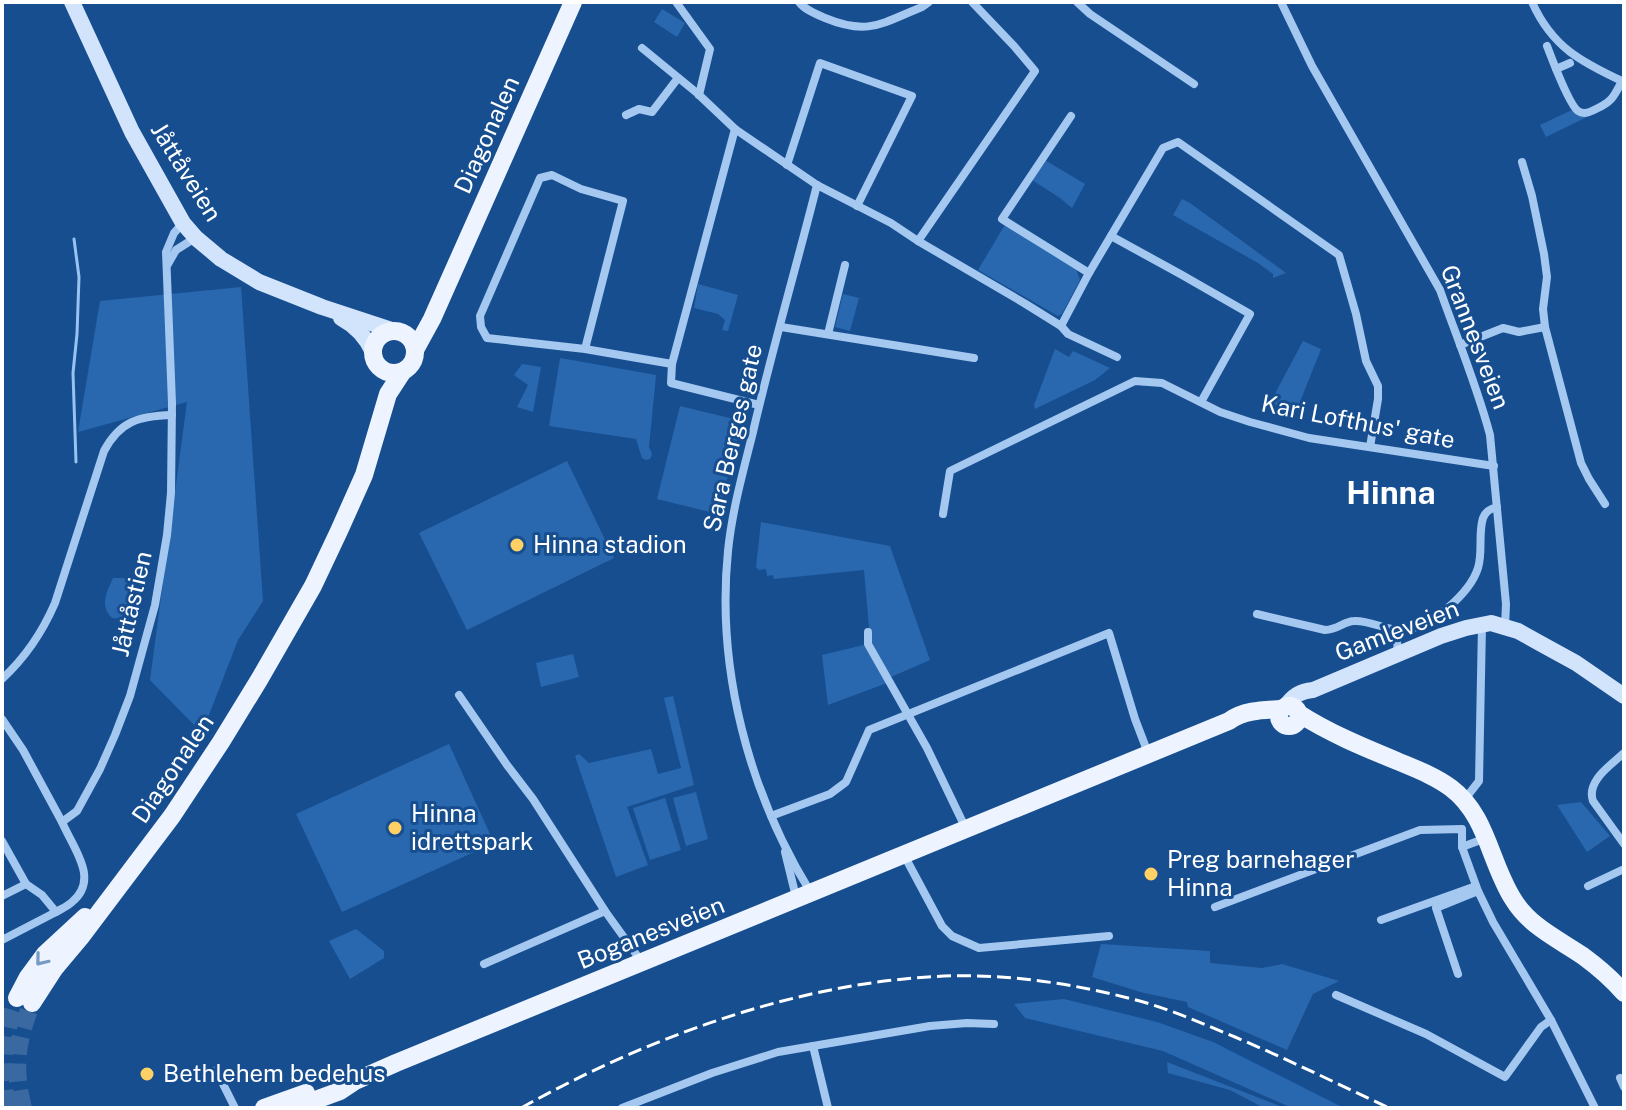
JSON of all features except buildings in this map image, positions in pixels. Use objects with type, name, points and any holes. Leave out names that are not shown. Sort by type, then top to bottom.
[{"type":"main road","name":"Jåttåveien","points":[[72,2],[132,132],[183,223],[196,238],[221,259],[259,282],[398,332]]},
{"type":"main road","name":"Diagonalen","points":[[415,350],[432,319],[573,2]]},
{"type":"main road","name":"Diagonalen","points":[[398,332],[422,315],[445,288]]},
{"type":"main road","name":"Jåttåveien","points":[[322,307],[348,322],[366,338],[375,358]]},
{"type":"main road","points":[[390,332],[398,332],[409,338],[415,350],[412,362],[388,394],[379,426],[376,341],[390,332]]},
{"type":"main road","points":[[375,358],[385,371],[403,371]]},
{"type":"main road","name":"Diagonalen","points":[[24,1000],[28,977],[45,954],[122,882],[215,752],[313,586],[364,475],[379,426]]},
{"type":"main road","name":"Gamleveien","points":[[1290,715],[1313,690],[1441,636],[1482,624],[1497,624],[1518,631],[1576,663],[1624,696]]},
{"type":"main road","points":[[1290,715],[1435,777],[1464,800],[1477,818],[1505,885],[1520,910],[1540,928],[1604,972],[1624,993]]},
{"type":"main road","name":"Boganesveien","points":[[294,1108],[1229,721],[1290,715]]},
{"type":"main road","name":"Boganesveien","points":[[264,1108],[337,1082],[355,1081]]},
{"type":"street","points":[[676,2],[710,49],[699,95]]},
{"type":"street","points":[[799,2],[817,15],[846,27],[871,28],[929,2]]},
{"type":"street","points":[[918,241],[1035,71],[972,2]]},
{"type":"street","points":[[1077,2],[1194,84]]},
{"type":"street","name":"Grannesveien","points":[[1281,2],[1320,80],[1440,290],[1460,345],[1486,422],[1494,466],[1506,604],[1505,627]]},
{"type":"street","points":[[1532,2],[1550,33],[1568,52],[1623,81],[1615,95],[1608,103],[1589,112],[1576,110],[1547,46]]},
{"type":"street","points":[[642,48],[735,129],[817,185],[891,223],[1061,326],[1068,334],[1117,357]]},
{"type":"street","points":[[787,165],[820,63],[912,96],[857,206]]},
{"type":"street","points":[[1556,69],[1570,63]]},
{"type":"street","points":[[626,115],[639,109],[652,112],[678,78]]},
{"type":"street","points":[[1071,116],[1002,219],[1089,273]]},
{"type":"street","points":[[735,129],[672,364],[671,383],[759,405]]},
{"type":"street","points":[[1061,326],[1163,148],[1178,142],[1341,259],[1366,361],[1378,386],[1370,447]]},
{"type":"street","points":[[1522,162],[1544,254],[1547,277],[1543,309],[1545,327],[1581,463],[1605,504]]},
{"type":"street","points":[[585,349],[623,201],[581,189],[552,175],[540,178],[480,316],[487,338],[585,349],[672,364]]},
{"type":"street","name":"Sara Berges gate","points":[[804,896],[745,741],[727,653],[726,579],[732,517],[817,185]]},
{"type":"street","name":"Jåttåstien","points":[[62,822],[77,811],[100,769],[130,696],[147,640],[167,535],[171,493],[172,415],[166,252],[174,233],[183,223]]},
{"type":"street","points":[[1111,236],[1250,314],[1201,402]]},
{"type":"street","points":[[168,265],[176,250],[196,238]]},
{"type":"street","points":[[828,334],[845,265]]},
{"type":"street","points":[[781,327],[974,358]]},
{"type":"street","points":[[1460,345],[1503,328],[1519,332],[1545,327]]},
{"type":"street","name":"Kari Lofthus' gate","points":[[943,514],[950,471],[1135,381],[1162,383],[1220,412],[1279,431],[1494,466]]},
{"type":"street","points":[[2,679],[20,662],[48,619],[109,441],[137,419],[172,415]]},
{"type":"street","points":[[1257,614],[1325,630],[1335,630],[1352,620],[1399,630],[1417,626],[1439,615],[1472,582],[1478,567],[1484,516],[1497,507]]},
{"type":"street","points":[[1464,800],[1479,781],[1482,624]]},
{"type":"street","points":[[1398,655],[1399,630]]},
{"type":"street","points":[[868,632],[868,644],[927,748],[966,829]]},
{"type":"street","points":[[771,816],[830,794],[846,782],[869,730],[1109,633],[1148,753]]},
{"type":"street","points":[[459,695],[533,799],[642,963]]},
{"type":"street","points":[[2,719],[23,750],[62,822],[86,880],[73,902],[2,940]]},
{"type":"street","points":[[1624,753],[1594,782],[1588,795],[1624,844]]},
{"type":"street","points":[[1215,907],[1420,830],[1462,829],[1462,847],[1477,889],[1551,1020],[1595,1108]]},
{"type":"street","points":[[1462,847],[1486,838]]},
{"type":"street","name":"Sara Berges gate","points":[[782,840],[804,896]]},
{"type":"street","points":[[2,841],[26,884],[42,895],[56,912]]},
{"type":"street","points":[[904,855],[942,926],[952,936],[979,948],[1109,936]]},
{"type":"street","points":[[1588,886],[1624,869]]},
{"type":"street","points":[[2,896],[26,884]]},
{"type":"street","points":[[1381,920],[1477,889]]},
{"type":"street","points":[[1458,974],[1436,908],[1477,889]]},
{"type":"street","points":[[484,964],[605,911]]},
{"type":"street","points":[[1336,995],[1426,1034],[1505,1077],[1541,1027],[1551,1020]]},
{"type":"street","points":[[622,1108],[712,1073],[778,1052],[930,1026],[994,1024]]},
{"type":"street","points":[[813,1046],[828,1108]]},
{"type":"street","points":[[216,1070],[235,1108]]},
{"type":"shaded area","points":[[662,9],[685,23],[677,37],[654,22]]},
{"type":"shaded area","points":[[1572,110],[1591,115],[1546,137],[1540,125]]},
{"type":"shaded area","points":[[1045,160],[1085,184],[1072,208],[1032,180]]},
{"type":"shaded area","points":[[1182,199],[1286,273],[1273,278],[1273,274],[1258,263],[1173,215]]},
{"type":"shaded area","points":[[1006,223],[1076,269],[1080,280],[1062,314],[1058,316],[978,270]]},
{"type":"shaded area","points":[[698,284],[738,295],[728,331],[722,330],[725,320],[718,314],[694,308]]},
{"type":"shaded area","points":[[241,287],[263,601],[238,640],[202,733],[150,680],[187,402],[78,432],[100,301]]},
{"type":"shaded area","points":[[843,294],[859,298],[850,331],[835,327]]},
{"type":"shaded area","points":[[1303,341],[1321,349],[1296,412],[1270,403]]},
{"type":"shaded area","points":[[1055,349],[1069,357],[1073,351],[1110,368],[1095,380],[1035,409],[1034,405]]},
{"type":"shaded area","points":[[560,358],[656,375],[650,459],[642,458],[636,439],[549,426]]},
{"type":"shaded area","points":[[522,364],[541,367],[533,412],[517,407],[528,385],[514,375]]},
{"type":"shaded area","points":[[680,406],[742,421],[718,514],[657,499]]},
{"type":"shaded area","name":"Hinna stadion","points":[[567,461],[614,558],[467,630],[419,533]]},
{"type":"shaded area","points":[[761,522],[890,546],[930,660],[891,677],[870,639],[864,570],[774,579],[773,575],[767,576],[766,569],[759,570],[756,567]]},
{"type":"shaded area","points":[[113,578],[126,578],[129,591],[129,611],[120,618],[112,618],[106,608],[105,598]]},
{"type":"shaded area","points":[[864,645],[887,683],[828,705],[822,655]]},
{"type":"shaded area","points":[[573,654],[579,677],[541,687],[536,663]]},
{"type":"shaded area","points":[[673,696],[694,785],[627,807],[648,865],[616,877],[575,756],[579,754],[589,763],[651,749],[658,774],[681,768],[664,698]]},
{"type":"shaded area","name":"Hinna idrettspark","points":[[449,744],[494,843],[342,912],[296,814]]},
{"type":"shaded area","points":[[696,792],[708,839],[686,846],[673,798]]},
{"type":"shaded area","points":[[665,798],[681,850],[650,860],[633,808]]},
{"type":"shaded area","points":[[1581,802],[1610,836],[1587,852],[1557,805]]},
{"type":"shaded area","points":[[356,929],[384,951],[384,958],[350,979],[329,941]]},
{"type":"shaded area","points":[[1101,944],[1210,951],[1210,963],[1262,968],[1282,964],[1339,981],[1313,994],[1287,1050],[1188,1007],[1187,1002],[1092,977]]},
{"type":"shaded area","points":[[1064,999],[1157,1022],[1213,1042],[1344,1108],[1292,1108],[1163,1051],[1025,1018],[1014,1004]]},
{"type":"shaded area","points":[[1167,1062],[1285,1108],[1264,1108],[1230,1090],[1168,1073]]},
{"type":"waterway","points":[[74,239],[79,277],[73,373],[76,462]]},
{"type":"tunnel","points":[[7,1108],[4,1052],[17,998]]},
{"type":"tunnel","points":[[23,1108],[18,1055],[22,1030],[32,1003]]},
{"type":"railway","points":[[521,1108],[616,1060],[666,1039],[769,1004],[875,982],[954,976],[1005,977],[1056,983],[1145,1003],[1254,1045],[1389,1108]]},
{"type":"place","name":"Hinna stadion","points":[[517,545]]},
{"type":"place","name":"Hinna idrettspark","points":[[395,828]]},
{"type":"place","name":"Preg barnehager Hinna","points":[[1151,874]]},
{"type":"place","name":"Bethlehem bedehus","points":[[147,1074]]},
{"type":"district","name":"Hinna","points":[[1391,493]]}]
